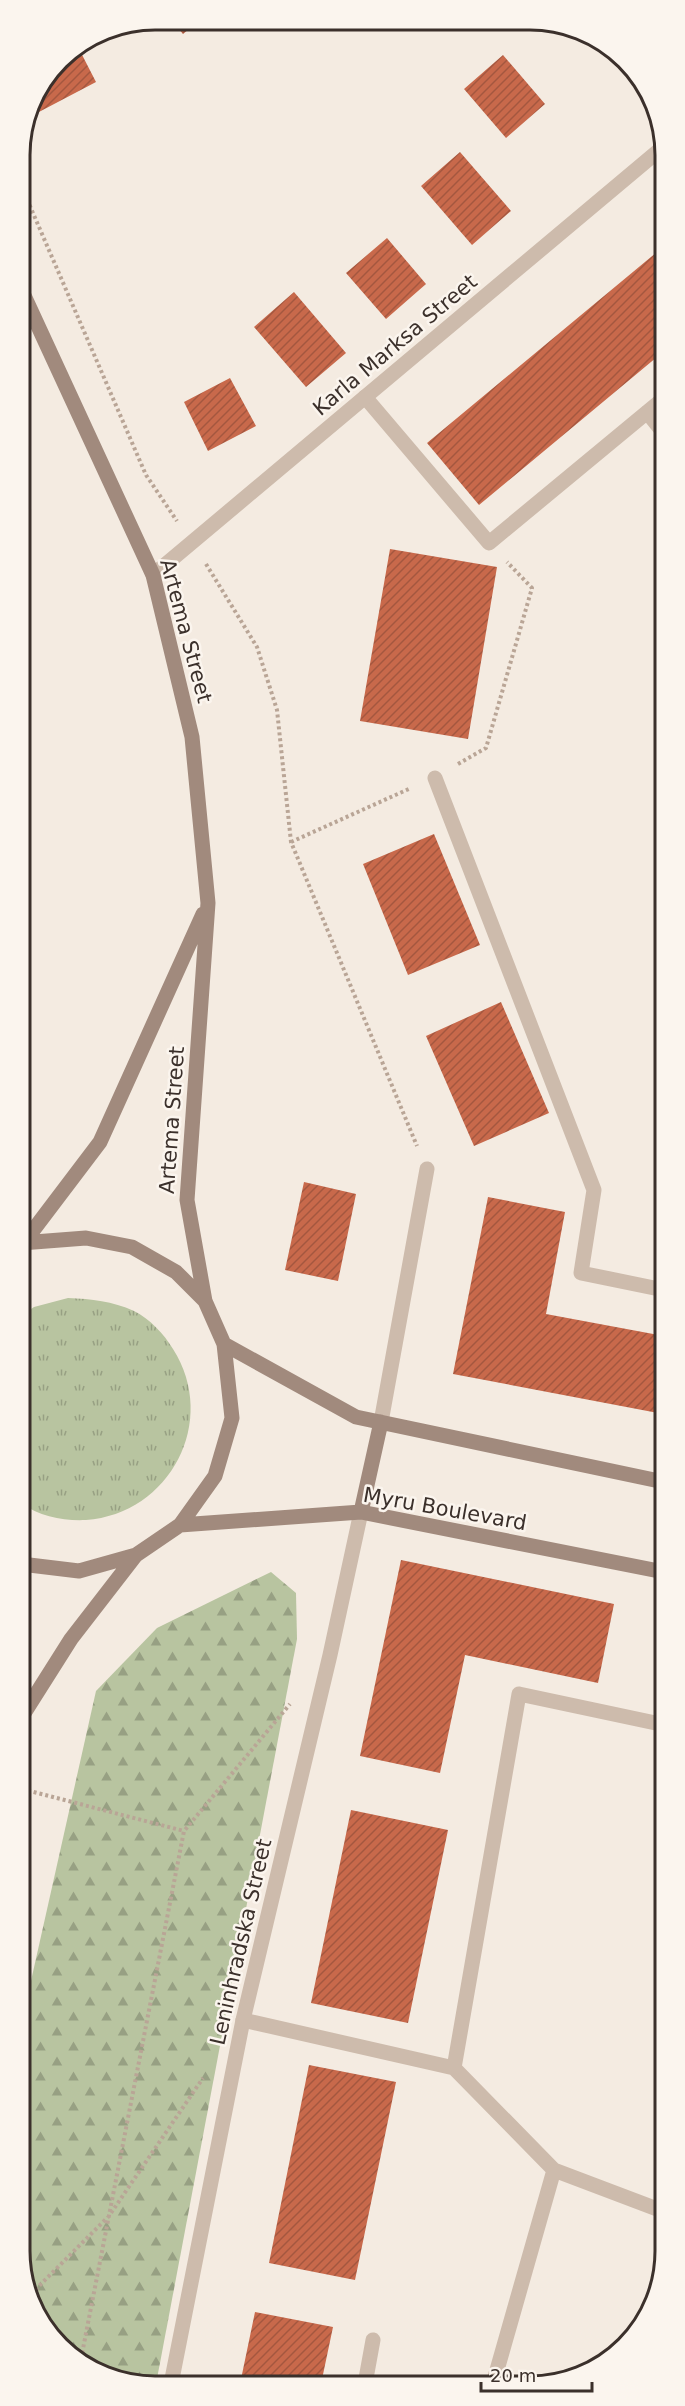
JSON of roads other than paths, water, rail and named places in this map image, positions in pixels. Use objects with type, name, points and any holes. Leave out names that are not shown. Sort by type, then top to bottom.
[{"type":"main road","name":"Artema Street","points":[[30,309],[153,574],[192,737],[208,903],[187,1200],[205,1301]]},
{"type":"main road","name":"Artema Street","points":[[30,1233],[100,1142],[208,903]]},
{"type":"main road","points":[[30,1242],[86,1238],[132,1247],[176,1272],[205,1301],[224,1344],[232,1418],[215,1476],[180,1525],[136,1555],[71,1639],[30,1704]]},
{"type":"main road","points":[[224,1344],[356,1417],[655,1480]]},
{"type":"main road","points":[[361,1512],[381,1422]]},
{"type":"main road","name":"Myru Boulevard","points":[[180,1525],[361,1512],[655,1570]]},
{"type":"main road","points":[[30,1565],[79,1571],[136,1555]]},
{"type":"street","name":"Karla Marksa Street","points":[[153,574],[655,154]]},
{"type":"street","points":[[365,397],[489,543],[655,406]]},
{"type":"street","points":[[647,412],[655,422]]},
{"type":"street","points":[[435,778],[594,1190],[581,1273],[655,1288]]},
{"type":"street","points":[[381,1422],[427,1169]]},
{"type":"street","name":"Leninhradska Street","points":[[173,2376],[243,2020],[330,1655],[361,1512]]},
{"type":"street","points":[[454,2068],[519,1694],[655,1723]]},
{"type":"street","points":[[243,2020],[454,2068],[554,2170],[655,2208]]},
{"type":"street","points":[[495,2376],[554,2170]]},
{"type":"street","points":[[366,2376],[373,2340]]}]
